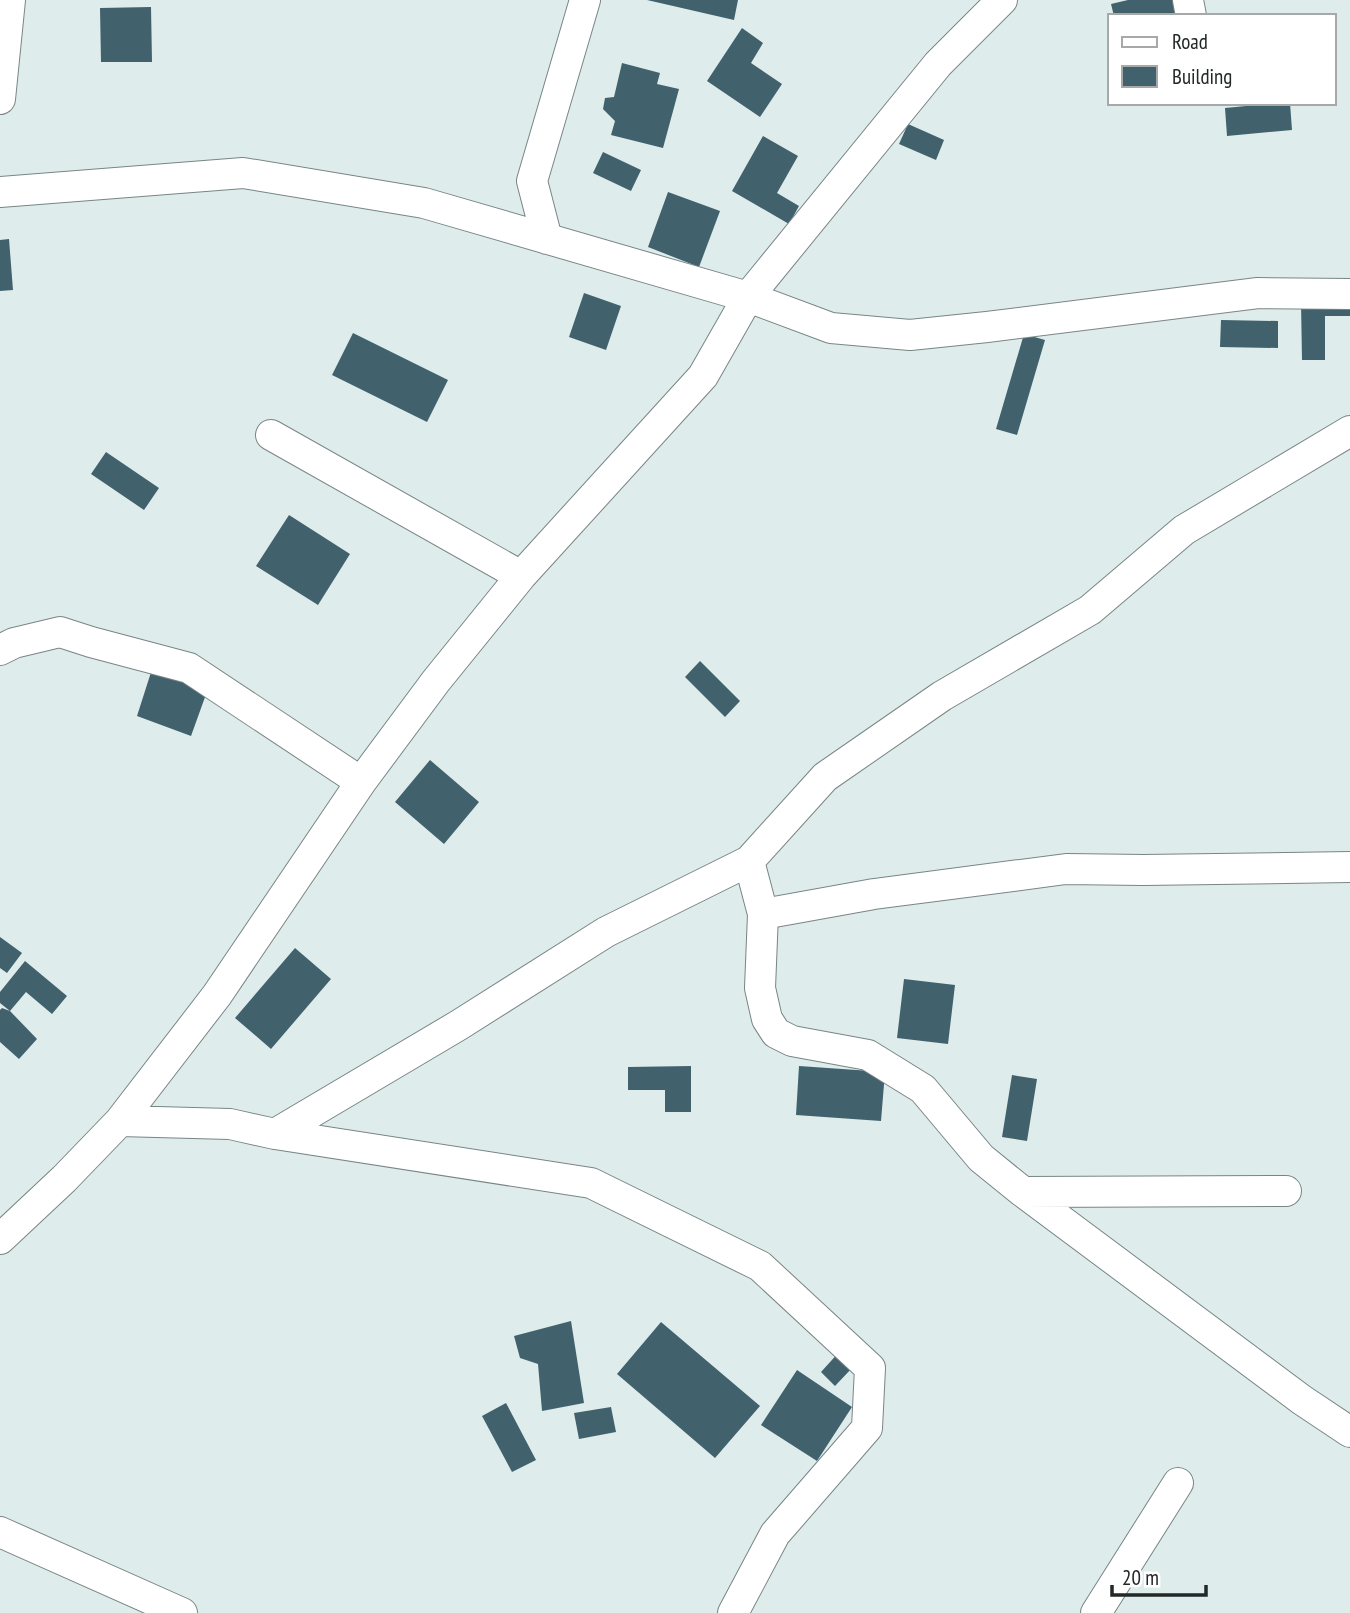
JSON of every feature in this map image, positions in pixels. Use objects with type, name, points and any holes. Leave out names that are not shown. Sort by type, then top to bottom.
[{"type":"street","points":[[0,99],[10,0]]},
{"type":"street","points":[[547,239],[532,181],[585,0]]},
{"type":"street","points":[[0,1239],[64,1180],[120,1121],[217,995],[361,782],[436,681],[521,576],[703,376],[748,297],[939,64],[1002,0]]},
{"type":"street","points":[[0,192],[243,173],[424,203],[748,297],[831,328],[910,335],[1258,293],[1350,294]]},
{"type":"street","points":[[275,1134],[459,1025],[606,932],[749,861],[825,777],[942,696],[1090,611],[1184,530],[1350,431]]},
{"type":"street","points":[[271,435],[521,576]]},
{"type":"street","points":[[0,650],[15,643],[60,632],[189,668],[361,782]]},
{"type":"street","points":[[749,861],[764,914],[760,988],[767,1019],[776,1033],[792,1041],[868,1055],[923,1089],[981,1158],[1023,1192],[1350,1433]]},
{"type":"street","points":[[764,914],[874,894],[1066,869],[1350,867]]},
{"type":"street","points":[[120,1121],[230,1124],[275,1134],[591,1183],[760,1266],[870,1368],[867,1428],[775,1534],[733,1613]]},
{"type":"street","points":[[1023,1192],[1286,1191]]},
{"type":"street","points":[[1096,1613],[1178,1483]]},
{"type":"street","points":[[0,1532],[182,1613]]},
{"type":"building","points":[[647,0],[738,0],[734,20]]},
{"type":"building","points":[[1128,0],[1181,0],[1184,14],[1114,14],[1111,4]]},
{"type":"building","points":[[151,7],[152,62],[101,62],[100,8]]},
{"type":"building","points":[[742,28],[763,43],[751,63],[782,84],[760,117],[707,81]]},
{"type":"building","points":[[622,63],[660,73],[657,84],[679,89],[663,148],[611,135],[615,121],[603,109],[605,98],[614,97]]},
{"type":"building","points":[[1290,105],[1292,130],[1227,136],[1225,108]]},
{"type":"building","points":[[908,124],[944,140],[936,160],[899,144]]},
{"type":"building","points":[[763,136],[798,156],[777,193],[799,206],[789,224],[732,191]]},
{"type":"building","points":[[603,152],[641,170],[631,191],[593,173]]},
{"type":"building","points":[[668,192],[720,211],[699,267],[648,247]]},
{"type":"building","points":[[9,239],[13,290],[0,291],[0,240]]},
{"type":"building","points":[[584,293],[621,306],[606,350],[569,337]]},
{"type":"building","points":[[1350,301],[1350,316],[1325,316],[1325,360],[1302,360],[1301,302]]},
{"type":"building","points":[[1221,320],[1278,321],[1278,348],[1220,347]]},
{"type":"building","points":[[353,333],[448,380],[427,422],[332,375]]},
{"type":"building","points":[[1024,334],[1045,340],[1017,435],[996,429]]},
{"type":"building","points":[[106,452],[159,488],[144,510],[91,474]]},
{"type":"building","points":[[289,515],[350,554],[318,605],[256,566]]},
{"type":"building","points":[[700,661],[740,701],[725,717],[685,677]]},
{"type":"building","points":[[153,666],[209,686],[191,736],[137,716]]},
{"type":"building","points":[[430,760],[479,802],[444,844],[395,802]]},
{"type":"building","points":[[0,937],[22,953],[7,973],[0,968]]},
{"type":"building","points":[[295,948],[331,979],[271,1049],[235,1018]]},
{"type":"building","points":[[25,961],[67,996],[52,1014],[26,992],[10,1011],[0,1003],[0,992]]},
{"type":"building","points":[[904,979],[955,985],[948,1044],[897,1038]]},
{"type":"building","points":[[2,1008],[10,1011],[37,1039],[19,1059],[0,1042]]},
{"type":"building","points":[[691,1066],[691,1112],[665,1112],[665,1090],[628,1090],[628,1067]]},
{"type":"building","points":[[799,1066],[885,1072],[881,1121],[796,1115]]},
{"type":"building","points":[[1012,1075],[1037,1079],[1027,1141],[1002,1137]]},
{"type":"building","points":[[571,1321],[584,1403],[542,1411],[538,1364],[520,1358],[514,1336]]},
{"type":"building","points":[[661,1322],[760,1406],[715,1458],[617,1374]]},
{"type":"building","points":[[841,1350],[852,1368],[835,1386],[821,1372]]},
{"type":"building","points":[[797,1370],[852,1407],[817,1461],[761,1425]]},
{"type":"building","points":[[506,1403],[536,1460],[512,1472],[482,1416]]},
{"type":"building","points":[[611,1407],[616,1432],[579,1439],[574,1413]]}]
